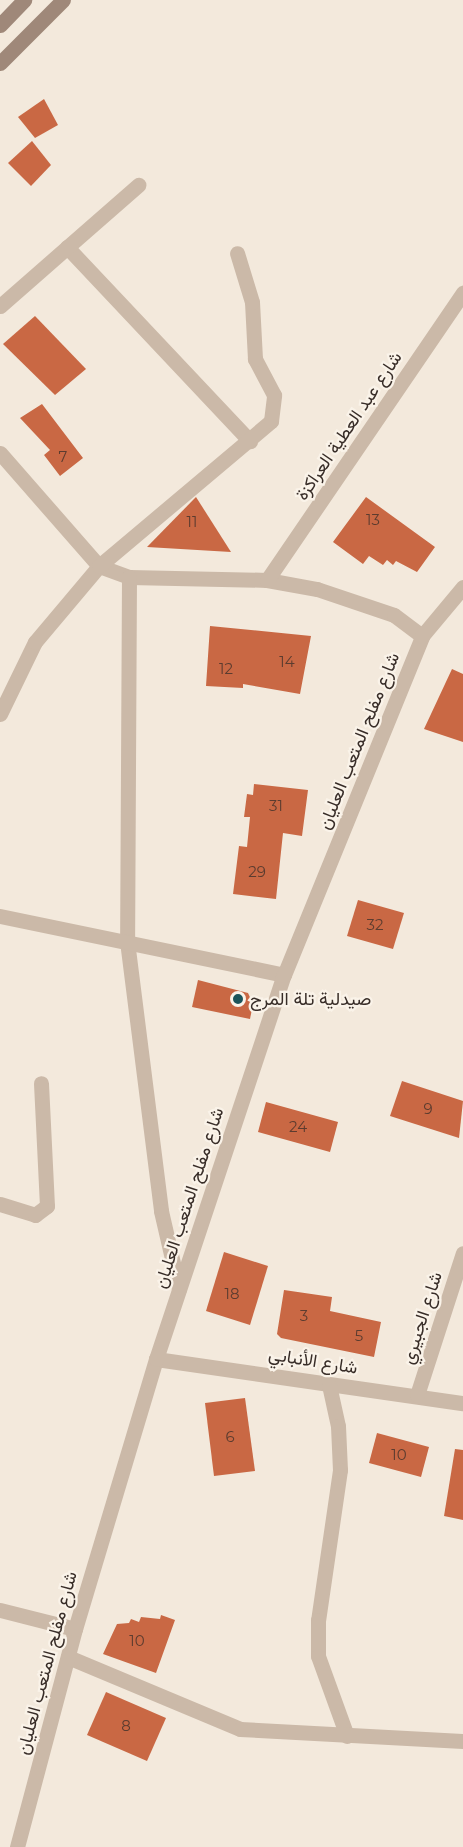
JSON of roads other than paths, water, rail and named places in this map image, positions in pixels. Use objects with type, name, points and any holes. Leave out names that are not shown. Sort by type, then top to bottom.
[{"type":"main road","points":[[0,25],[24,0]]},
{"type":"main road","points":[[0,63],[63,0]]},
{"type":"street","points":[[0,306],[138,185]]},
{"type":"street","points":[[67,248],[250,441]]},
{"type":"street","points":[[0,714],[35,642],[99,566],[271,421],[276,404],[255,359],[252,302],[237,253]]},
{"type":"street","name":"شارع عبد العطية العراكزة","points":[[267,580],[463,293]]},
{"type":"street","points":[[0,453],[99,566],[129,577],[267,580],[317,589],[394,615],[422,636]]},
{"type":"street","points":[[129,577],[127,941],[161,1211],[179,1289]]},
{"type":"street","name":"شارع مفلح المتعب العليان","points":[[19,1847],[75,1629],[156,1359],[284,975],[422,636],[463,587]]},
{"type":"street","points":[[0,916],[284,975]]},
{"type":"street","points":[[0,1204],[35,1215],[47,1206],[40,1083]]},
{"type":"street","name":"شارع الجبيري","points":[[417,1395],[463,1253]]},
{"type":"street","name":"شارع الأنبابي","points":[[156,1359],[463,1403]]},
{"type":"street","points":[[329,1385],[338,1426],[340,1470],[318,1620],[318,1656],[347,1736]]},
{"type":"street","points":[[0,1610],[75,1629]]},
{"type":"street","points":[[68,1657],[240,1729],[463,1741]]},
{"type":"place","name":"صيدلية تلة المرج","points":[[238,999]]}]
